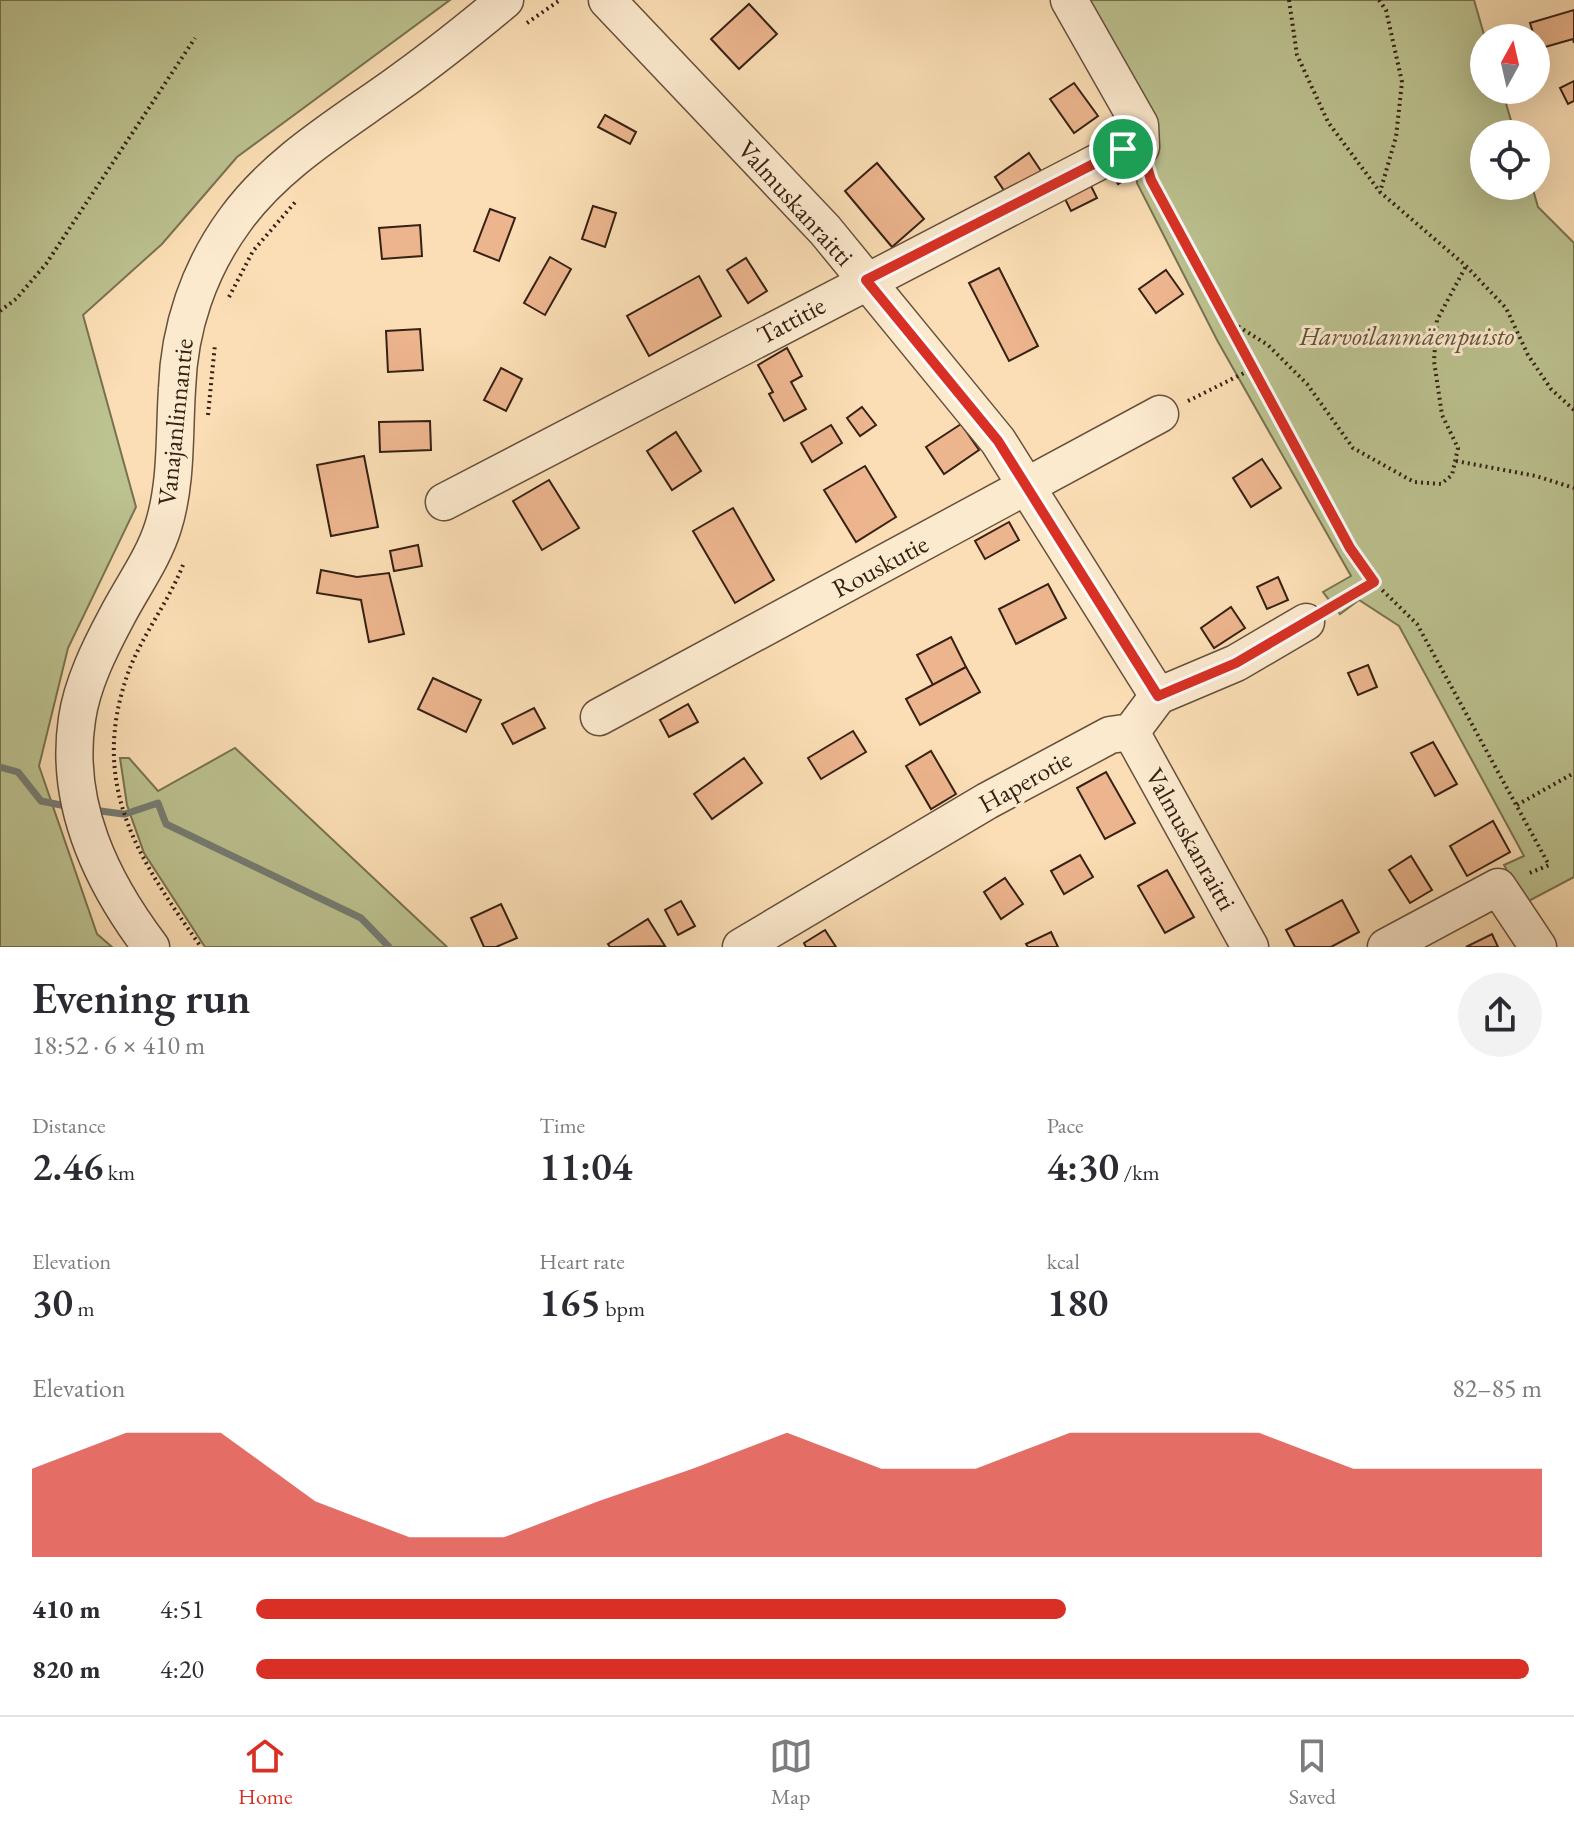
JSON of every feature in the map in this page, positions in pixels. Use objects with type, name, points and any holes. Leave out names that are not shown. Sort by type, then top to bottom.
[{"type":"street","name":"Vanajanlinnantie","points":[[151,947],[122,909],[89,844],[75,768],[77,718],[89,676],[163,526],[175,451],[177,385],[187,320],[200,277],[215,248],[262,185],[439,55],[505,0]]},
{"type":"street","name":"Valmuskanraitti","points":[[607,0],[825,230],[998,441],[1158,696]]},
{"type":"street","points":[[1069,0],[1140,125],[1141,147]]},
{"type":"street","name":"Tattitie","points":[[444,502],[1123,149],[1141,147]]},
{"type":"street","name":"Rouskutie","points":[[599,717],[1160,414]]},
{"type":"street","points":[[1131,732],[1158,696],[1236,663],[1306,622]]},
{"type":"street","name":"Valmuskanraitti","points":[[1131,732],[1250,947]]},
{"type":"street","name":"Haperotie","points":[[741,947],[987,801],[1110,735],[1131,732]]},
{"type":"street","points":[[1386,947],[1498,887],[1538,947]]},
{"type":"path","points":[[1289,0],[1297,55],[1328,122],[1380,192],[1466,266],[1506,308],[1528,355],[1551,389],[1574,410]]},
{"type":"path","points":[[1379,0],[1386,10],[1402,82],[1396,137],[1380,192]]},
{"type":"path","points":[[0,311],[16,299],[46,264],[195,38]]},
{"type":"path","points":[[1141,147],[1151,180],[1350,548],[1374,582],[1417,624],[1549,865],[1498,887]]},
{"type":"path","points":[[228,300],[253,251],[303,195]]},
{"type":"path","points":[[1228,320],[1268,345],[1307,384],[1353,448],[1414,482],[1441,484],[1452,475],[1458,448],[1442,415],[1434,361],[1437,320],[1466,266]]},
{"type":"path","points":[[207,428],[215,340]]},
{"type":"path","points":[[1160,414],[1254,368]]},
{"type":"path","points":[[1456,461],[1536,476],[1574,488]]},
{"type":"path","points":[[187,555],[128,672],[117,712],[114,744],[116,786],[132,840],[201,947]]},
{"type":"path","points":[[1306,622],[1374,582]]},
{"type":"path","points":[[1517,805],[1574,773]]},
{"type":"green space","points":[[0,0],[450,0],[237,157],[162,244],[83,315],[136,507],[68,648],[39,766],[97,934],[112,947],[0,947]]},
{"type":"green space","name":"Harvoilanmäenpuisto","points":[[1080,0],[1474,0],[1481,24],[1470,24],[1470,104],[1506,104],[1511,120],[1470,120],[1470,200],[1536,200],[1538,207],[1574,243],[1574,877],[1525,903],[1504,865],[1524,856],[1399,626],[1359,600],[1340,614],[1323,592],[1351,576],[1217,340],[1137,183],[1135,154]]},
{"type":"green space","points":[[235,748],[447,947],[205,947],[144,853],[127,805],[120,758],[129,758],[158,791]]},
{"type":"building","points":[[749,4],[777,34],[739,69],[711,39]]},
{"type":"building","points":[[1574,10],[1574,43],[1573,39],[1550,46],[1550,24],[1530,23]]},
{"type":"building","points":[[1574,81],[1574,101],[1568,104],[1560,88]]},
{"type":"building","points":[[1074,83],[1098,116],[1074,133],[1050,99]]},
{"type":"building","points":[[605,115],[636,132],[630,144],[598,127]]},
{"type":"building","points":[[1029,153],[1041,171],[1007,195],[995,177]]},
{"type":"building","points":[[1129,162],[1136,173],[1118,184],[1111,172]]},
{"type":"building","points":[[877,163],[924,219],[892,247],[845,191]]},
{"type":"building","points":[[1090,184],[1097,198],[1071,211],[1064,197]]},
{"type":"building","points":[[593,206],[616,213],[605,247],[582,239]]},
{"type":"building","points":[[490,209],[515,218],[499,261],[474,251]]},
{"type":"building","points":[[420,225],[422,256],[382,259],[379,228]]},
{"type":"building","points":[[550,257],[571,269],[545,315],[524,303]]},
{"type":"building","points":[[746,258],[767,291],[748,303],[727,270]]},
{"type":"building","points":[[999,268],[1038,346],[1009,361],[969,283]]},
{"type":"building","points":[[1166,270],[1183,294],[1156,313],[1139,289]]},
{"type":"building","points":[[699,276],[721,316],[649,356],[627,316]]},
{"type":"building","points":[[420,329],[423,370],[388,372],[386,331]]},
{"type":"building","points":[[787,348],[802,376],[791,382],[806,409],[784,421],[758,365]]},
{"type":"building","points":[[501,368],[522,379],[506,411],[484,400]]},
{"type":"building","points":[[862,407],[876,425],[860,436],[847,418]]},
{"type":"building","points":[[430,421],[431,450],[380,452],[379,422]]},
{"type":"building","points":[[961,424],[979,450],[944,474],[926,447]]},
{"type":"building","points":[[831,425],[842,443],[812,462],[801,443]]},
{"type":"building","points":[[676,432],[701,471],[672,490],[647,451]]},
{"type":"building","points":[[364,456],[378,527],[331,536],[317,465]]},
{"type":"building","points":[[1262,459],[1281,488],[1251,507],[1233,478]]},
{"type":"building","points":[[865,466],[896,517],[856,542],[824,490]]},
{"type":"building","points":[[549,480],[579,528],[542,550],[513,501]]},
{"type":"building","points":[[733,508],[774,580],[735,603],[693,531]]},
{"type":"building","points":[[1009,522],[1019,540],[985,559],[975,541]]},
{"type":"building","points":[[418,545],[422,566],[394,571],[390,551]]},
{"type":"building","points":[[321,570],[357,577],[389,573],[404,634],[369,642],[361,600],[317,593]]},
{"type":"building","points":[[1278,577],[1288,600],[1267,609],[1257,587]]},
{"type":"building","points":[[1048,584],[1066,618],[1016,644],[999,609]]},
{"type":"building","points":[[1231,607],[1245,628],[1214,648],[1201,628]]},
{"type":"building","points":[[951,637],[966,667],[933,685],[917,655]]},
{"type":"building","points":[[1368,665],[1377,687],[1358,695],[1348,673]]},
{"type":"building","points":[[966,667],[980,692],[920,725],[906,699]]},
{"type":"building","points":[[433,678],[481,700],[466,732],[418,709]]},
{"type":"building","points":[[688,704],[698,722],[669,737],[660,720]]},
{"type":"building","points":[[534,708],[545,728],[513,744],[502,724]]},
{"type":"building","points":[[853,731],[866,752],[821,779],[808,758]]},
{"type":"building","points":[[1433,742],[1457,784],[1435,796],[1411,753]]},
{"type":"building","points":[[931,751],[956,794],[931,809],[906,766]]},
{"type":"building","points":[[744,758],[762,783],[712,819],[694,794]]},
{"type":"building","points":[[1106,772],[1135,823],[1105,839],[1077,788]]},
{"type":"building","points":[[1493,821],[1510,852],[1467,876],[1450,846]]},
{"type":"building","points":[[1080,855],[1093,877],[1064,894],[1051,871]]},
{"type":"building","points":[[1411,856],[1432,890],[1410,903],[1389,870]]},
{"type":"building","points":[[1167,870],[1194,917],[1165,933],[1138,886]]},
{"type":"building","points":[[1005,878],[1023,904],[1001,919],[984,892]]},
{"type":"building","points":[[1342,900],[1359,932],[1331,947],[1295,947],[1286,930]]},
{"type":"building","points":[[681,901],[695,926],[678,935],[665,910]]},
{"type":"building","points":[[501,904],[517,938],[496,947],[484,947],[471,918]]},
{"type":"building","points":[[648,919],[665,946],[610,947],[608,944]]},
{"type":"building","points":[[825,930],[836,947],[806,947],[804,943]]},
{"type":"building","points":[[1051,932],[1058,947],[1028,947],[1026,944]]},
{"type":"building","points":[[1492,934],[1498,947],[1466,947]]},
{"type":"waterway","points":[[0,767],[18,772],[41,801],[71,807]]},
{"type":"waterway","points":[[125,814],[158,803],[166,824],[361,918],[389,947]]},
{"type":"waterway","points":[[93,810],[123,814]]},
{"type":"route","points":[[1141,147],[1151,180],[1350,548],[1374,582],[1236,663],[1158,696],[998,441],[866,280],[1123,149],[1141,147]]}]
